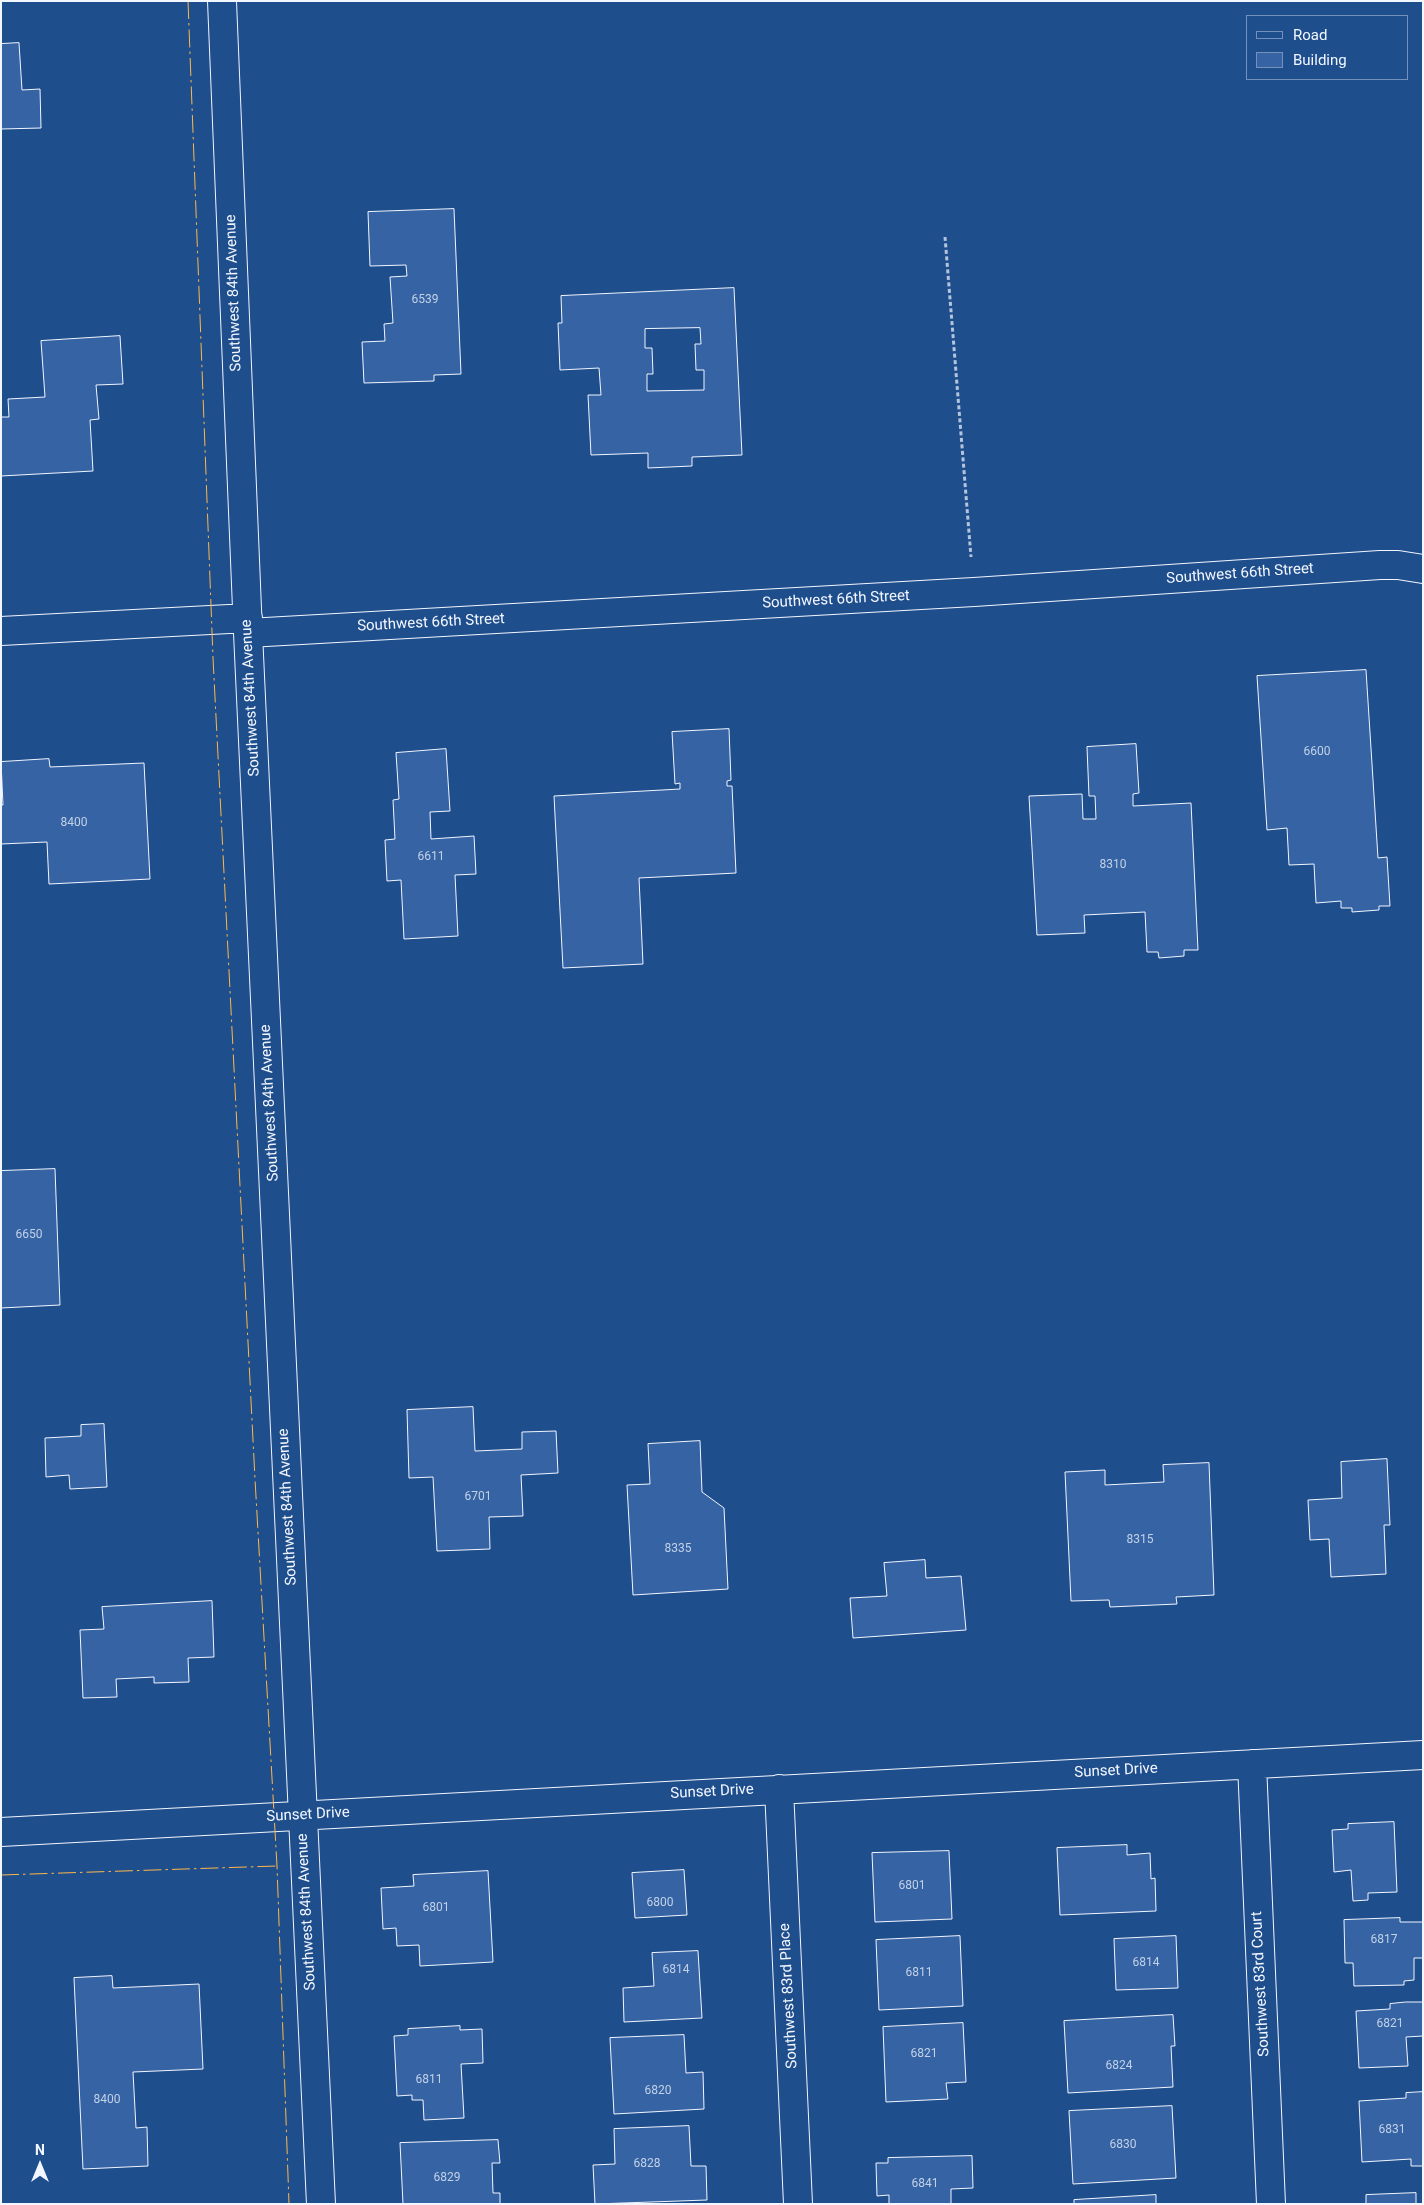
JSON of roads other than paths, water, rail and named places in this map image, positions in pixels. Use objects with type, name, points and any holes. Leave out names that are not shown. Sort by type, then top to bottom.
[{"type":"street","name":"Southwest 84th Avenue","points":[[222,1],[248,626],[320,2204]]},
{"type":"street","name":"Southwest 66th Street","points":[[1,631],[248,626],[974,592],[1380,565],[1398,565],[1423,569]]},
{"type":"street","name":"Sunset Drive","points":[[1,1832],[779,1788],[1423,1755]]},
{"type":"street","name":"Southwest 83rd Court","points":[[1252,1764],[1271,2204]]},
{"type":"street","name":"Southwest 83rd Place","points":[[779,1788],[798,2204]]}]
